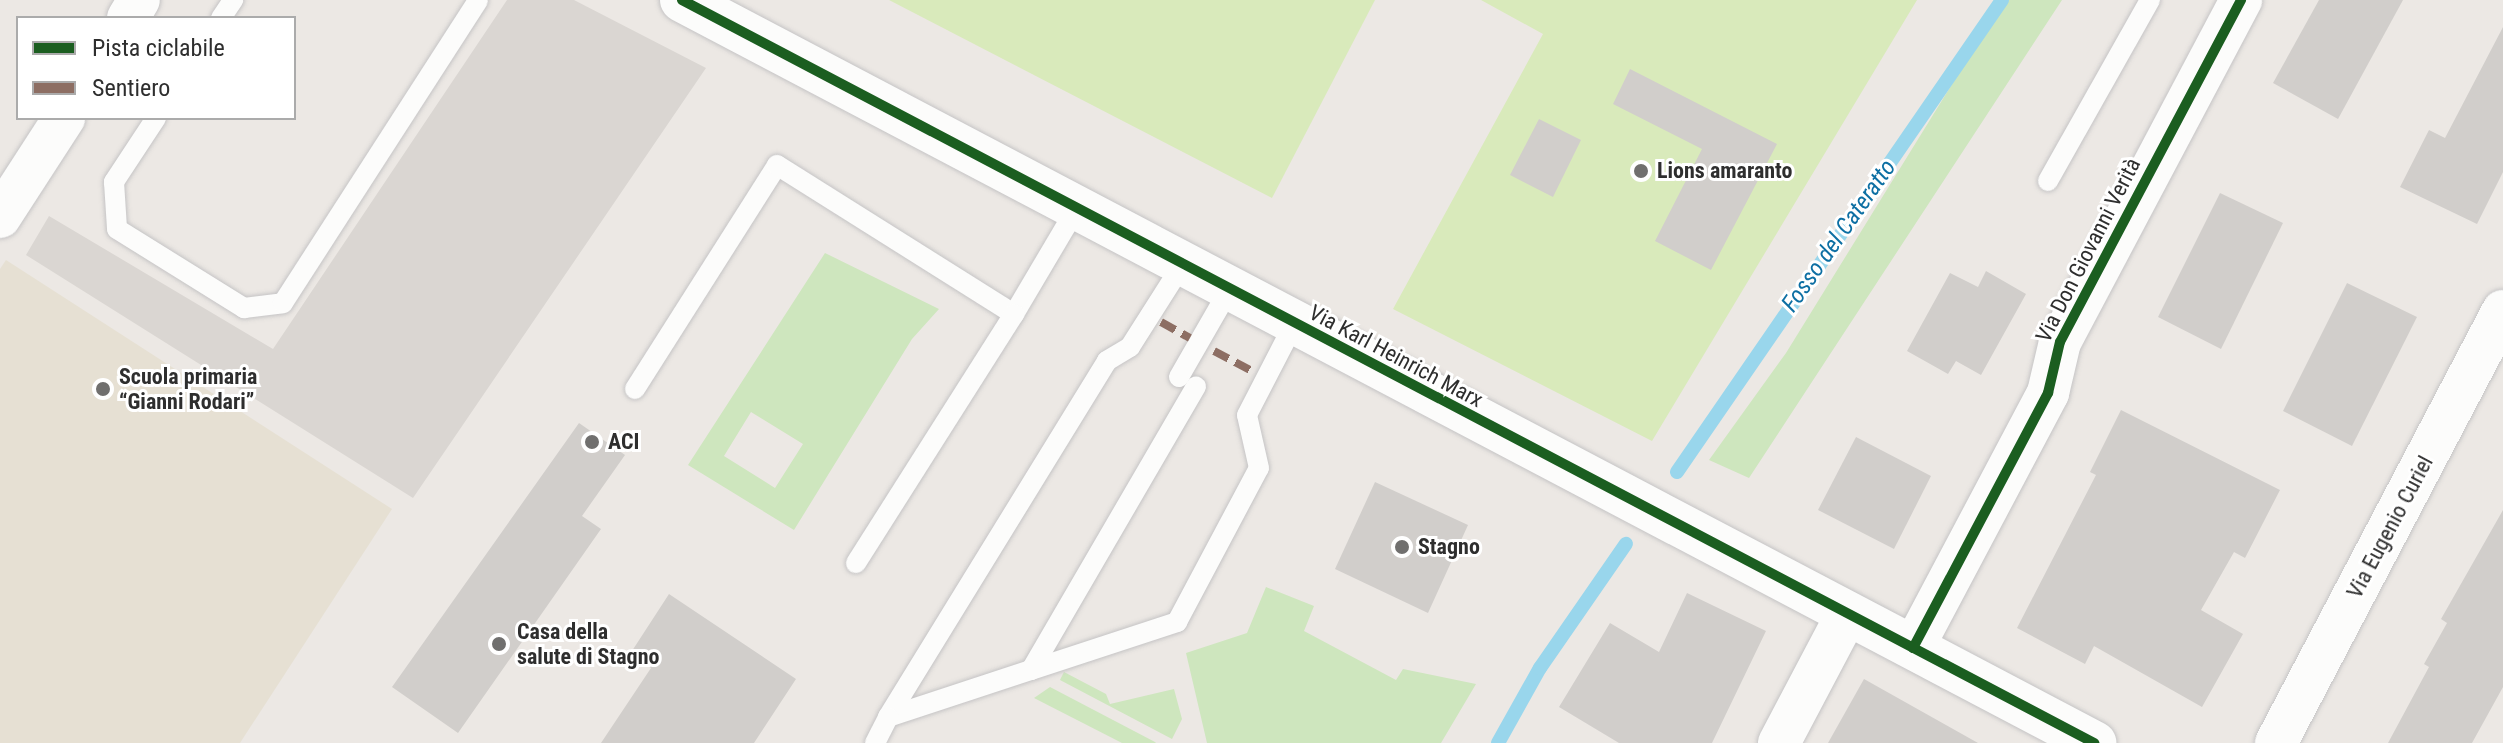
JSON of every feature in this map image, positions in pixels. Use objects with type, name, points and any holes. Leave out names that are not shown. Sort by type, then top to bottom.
[{"type":"street","name":"Via Karl Heinrich Marx","points":[[682,0],[2094,743]]},
{"type":"street","name":"Via Don Giovanni Verità","points":[[1913,648],[2048,393],[2060,342],[2241,0]]},
{"type":"street","points":[[0,217],[63,120]]},
{"type":"street","name":"Via Eugenio Curiel","points":[[2276,743],[2503,311]]},
{"type":"street","points":[[1779,743],[1847,614]]},
{"type":"lane","points":[[155,120],[114,182],[117,229],[244,308],[283,303],[478,0]]},
{"type":"lane","points":[[2048,181],[2150,0]]},
{"type":"lane","points":[[635,389],[777,165],[1014,314]]},
{"type":"lane","points":[[856,563],[1014,314],[1076,209]]},
{"type":"lane","points":[[875,743],[1107,361],[1130,347],[1182,265]]},
{"type":"lane","points":[[1031,670],[1188,381],[1229,290]]},
{"type":"lane","points":[[888,717],[1177,622],[1259,468],[1247,415],[1294,324]]},
{"type":"shaded area","points":[[507,0],[574,0],[706,68],[413,498],[26,255],[49,216],[273,349]]},
{"type":"shaded area","name":"Scuola primaria “Gianni Rodari”","points":[[6,260],[392,509],[240,743],[0,743],[0,269]]},
{"type":"green space","points":[[889,0],[1375,0],[1272,198]]},
{"type":"green space","name":"Lions amaranto","points":[[1481,0],[1917,0],[1652,441],[1393,309],[1543,34]]},
{"type":"green space","points":[[2004,0],[2062,0],[1749,478],[1709,460],[1786,353]]},
{"type":"green space","points":[[825,253],[939,309],[912,339],[794,530],[688,465]],"holes":[[[751,412],[803,444],[775,488],[724,456]]]},
{"type":"green space","points":[[1266,587],[1314,606],[1304,631],[1396,680],[1403,669],[1476,684],[1441,743],[1207,743],[1186,653],[1247,633]]},
{"type":"green space","points":[[1064,672],[1106,694],[1110,704],[1174,689],[1182,719],[1172,739],[1060,680]]},
{"type":"green space","points":[[1050,687],[1156,743],[1122,743],[1034,698]]},
{"type":"building","points":[[2319,0],[2403,0],[2338,119],[2273,83]]},
{"type":"building","points":[[2503,27],[2503,172],[2477,224],[2400,187],[2429,130],[2445,138]]},
{"type":"building","points":[[1630,69],[1777,144],[1711,270],[1655,241],[1702,149],[1613,104]]},
{"type":"building","points":[[1539,119],[1581,140],[1553,197],[1510,175]]},
{"type":"building","points":[[2220,193],[2283,223],[2221,349],[2158,317]]},
{"type":"building","points":[[1986,271],[2026,294],[1981,375],[1956,361],[1948,374],[1907,351],[1950,273],[1978,287]]},
{"type":"building","points":[[2347,283],[2417,317],[2352,446],[2283,411]]},
{"type":"building","points":[[2121,410],[2280,490],[2245,558],[2234,552],[2201,610],[2243,634],[2202,707],[2094,646],[2085,664],[2017,628],[2096,475],[2090,472]]},
{"type":"building","points":[[579,423],[625,455],[582,516],[601,529],[458,733],[392,687]]},
{"type":"building","points":[[1856,437],[1931,476],[1894,549],[1818,510]]},
{"type":"building","name":"Stagno","points":[[1375,482],[1468,525],[1428,613],[1335,569]]},
{"type":"building","points":[[2503,510],[2503,687],[2472,743],[2388,743],[2429,667],[2424,664],[2447,623],[2441,619]]},
{"type":"building","points":[[1687,593],[1766,631],[1712,743],[1619,743],[1559,707],[1610,623],[1659,652]]},
{"type":"building","points":[[669,594],[796,679],[754,743],[601,743],[651,668],[630,654]]},
{"type":"building","points":[[1864,679],[1978,743],[1828,743]]},
{"type":"waterway","name":"Fosso del Cateratto","points":[[1677,472],[2002,0]]},
{"type":"waterway","name":"Fosso del Cateratto","points":[[1498,743],[1540,668],[1626,544]]},
{"type":"marked path","points":[[1161,322],[1190,338]]},
{"type":"marked path","points":[[1214,351],[1254,372]]},
{"type":"cycle path","points":[[682,0],[2094,743]]},
{"type":"cycle path","points":[[1913,648],[2048,393],[2060,342],[2241,0]]},
{"type":"place","name":"Lions amaranto","points":[[1641,171]]},
{"type":"place","name":"Scuola primaria “Gianni Rodari”","points":[[103,389]]},
{"type":"place","name":"ACI","points":[[592,442]]},
{"type":"place","name":"Stagno","points":[[1402,547]]},
{"type":"place","name":"Casa della salute di Stagno","points":[[499,644]]}]
